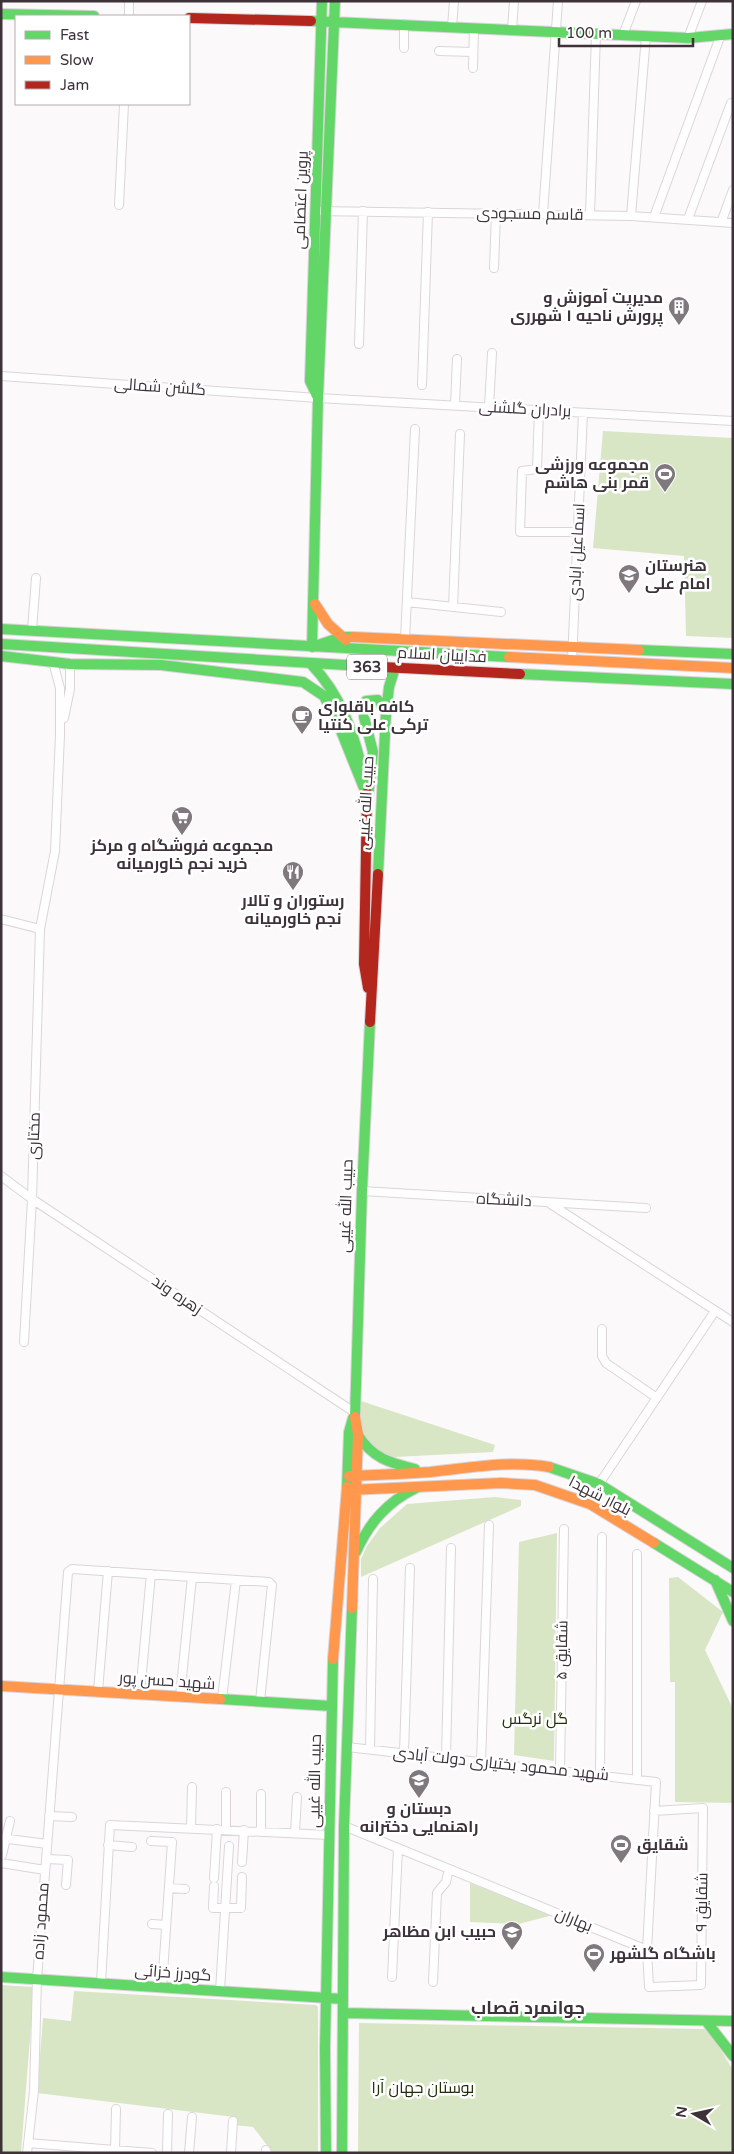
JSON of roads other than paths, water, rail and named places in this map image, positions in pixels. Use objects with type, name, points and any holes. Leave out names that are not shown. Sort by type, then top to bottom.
[{"type":"main road","name":"پروین اعتصامی","points":[[311,664],[322,211],[322,1]]},
{"type":"main road","name":"پروین اعتصامی","points":[[322,211],[335,1]]},
{"type":"main road","points":[[1,14],[48,15]]},
{"type":"main road","points":[[190,18],[321,20],[688,38],[720,37],[733,34]]},
{"type":"main road","points":[[314,600],[319,615],[342,637],[361,650]]},
{"type":"main road","name":"فداییان اسلام","points":[[1,628],[361,650],[733,668]]},
{"type":"main road","points":[[312,647],[342,637],[733,654]]},
{"type":"main road","name":"فداییان اسلام","points":[[1,644],[311,664],[733,684]]},
{"type":"main road","points":[[1,656],[70,664],[161,665],[303,682],[324,696],[340,726],[368,798]]},
{"type":"main road","name":"حبیب الله غیبی","points":[[311,664],[324,676],[353,732],[368,798],[364,964],[371,1001]]},
{"type":"main road","name":"حبیب الله غیبی","points":[[352,1476],[349,1432],[354,1412],[362,1191],[386,713],[389,687],[395,668]]},
{"type":"main road","points":[[368,798],[372,770],[372,746],[363,714],[363,706],[366,701],[378,700],[386,713]]},
{"type":"main road","name":"حبیب الله غیبی","points":[[326,2153],[331,1706],[334,1633],[358,1434],[354,1412]]},
{"type":"main road","points":[[358,1434],[372,1455],[384,1462],[429,1472]]},
{"type":"main road","name":"بلوار شهدا","points":[[352,1476],[429,1472],[502,1464],[531,1464],[559,1469],[599,1484],[729,1565]]},
{"type":"main road","name":"بلوار شهدا","points":[[351,1490],[510,1483],[535,1484],[590,1504],[733,1592]]},
{"type":"main road","points":[[353,1558],[362,1536],[373,1520],[402,1495],[422,1486]]},
{"type":"main road","name":"حبیب الله غیبی","points":[[342,2153],[344,1826],[353,1558],[351,1490]]},
{"type":"main road","points":[[729,1565],[714,1579],[733,1619]]},
{"type":"main road","points":[[334,1633],[350,1634]]},
{"type":"main road","name":"شهید حسن پور","points":[[1,1686],[331,1706]]},
{"type":"main road","name":"گودرز خزائی","points":[[1,1977],[343,1999]]},
{"type":"main road","points":[[343,2013],[733,2021]]},
{"type":"main road","points":[[706,2020],[733,2056]]},
{"type":"street","points":[[129,1],[129,15]]},
{"type":"street","points":[[452,27],[454,1]]},
{"type":"street","points":[[512,30],[514,1]]},
{"type":"street","points":[[543,214],[558,1]]},
{"type":"street","points":[[623,35],[636,1]]},
{"type":"street","points":[[688,38],[702,1]]},
{"type":"street","points":[[404,24],[404,48]]},
{"type":"street","points":[[473,68],[474,28]]},
{"type":"street","points":[[590,215],[596,33]]},
{"type":"street","points":[[631,216],[646,36]]},
{"type":"street","points":[[654,217],[720,37]]},
{"type":"street","points":[[439,50],[474,52]]},
{"type":"street","points":[[688,219],[731,103]]},
{"type":"street","points":[[120,205],[124,105]]},
{"type":"street","points":[[722,220],[733,190]]},
{"type":"street","name":"قاسم مسجودی","points":[[322,211],[631,216],[722,220],[733,223]]},
{"type":"street","points":[[359,344],[363,211]]},
{"type":"street","points":[[422,386],[428,212]]},
{"type":"street","points":[[494,268],[496,213]]},
{"type":"street","points":[[489,407],[492,353]]},
{"type":"street","points":[[455,406],[457,359]]},
{"type":"street","name":"گلشن شمالی","points":[[1,376],[318,398]]},
{"type":"street","name":"برادران گلشنی","points":[[318,398],[733,421]]},
{"type":"street","points":[[539,410],[537,468],[522,472],[520,532],[578,532]]},
{"type":"street","name":"اسماعیل ابادی","points":[[572,661],[583,412]]},
{"type":"street","points":[[404,640],[415,429]]},
{"type":"street","points":[[453,607],[460,434]]},
{"type":"street","points":[[32,630],[36,578]]},
{"type":"street","points":[[406,602],[501,612]]},
{"type":"street","name":"مختاری","points":[[24,1342],[32,1198],[40,929],[55,851],[60,734],[60,688],[53,662]]},
{"type":"street","name":"مختاری","points":[[60,734],[70,689],[70,664]]},
{"type":"street","points":[[1,919],[40,929]]},
{"type":"street","name":"زهره وند","points":[[1,1176],[354,1412]]},
{"type":"street","name":"دانشگاه","points":[[362,1191],[646,1208]]},
{"type":"street","points":[[547,1202],[733,1322]]},
{"type":"street","points":[[599,1484],[716,1311]]},
{"type":"street","points":[[602,1329],[602,1356],[606,1363],[657,1398]]},
{"type":"street","points":[[481,1762],[488,1525]]},
{"type":"street","name":"شقایق ۵","points":[[560,1771],[564,1529]]},
{"type":"street","points":[[600,1775],[602,1537]]},
{"type":"street","points":[[446,1758],[451,1548]]},
{"type":"street","points":[[637,1780],[638,1554]]},
{"type":"street","points":[[404,1753],[410,1568]]},
{"type":"street","name":"محمود زاده","points":[[27,2153],[34,2091],[37,1979],[58,1690],[69,1570],[108,1571]]},
{"type":"street","points":[[98,1691],[108,1571],[271,1584],[260,1701]]},
{"type":"street","points":[[140,1694],[151,1574]]},
{"type":"street","points":[[180,1696],[192,1577]]},
{"type":"street","points":[[222,1699],[236,1580]]},
{"type":"street","points":[[370,1749],[373,1580]]},
{"type":"street","name":"شهید محمود بختیاری دولت آبادی","points":[[347,1747],[656,1782],[654,1810]]},
{"type":"street","points":[[191,1828],[192,1787]]},
{"type":"street","points":[[226,1792],[226,1830]]},
{"type":"street","points":[[260,1832],[261,1794]]},
{"type":"street","points":[[295,1833],[297,1797]]},
{"type":"street","name":"شقایق ۹","points":[[647,1950],[649,1987],[701,1985],[702,1808],[654,1810]]},
{"type":"street","points":[[647,1950],[654,1810]]},
{"type":"street","points":[[49,1816],[72,1817]]},
{"type":"street","points":[[10,1821],[3,1838],[2,1859],[45,1870]]},
{"type":"street","points":[[101,1983],[110,1825],[329,1835]]},
{"type":"street","name":"بهاران","points":[[344,1826],[647,1950]]},
{"type":"street","points":[[217,1829],[213,1908],[241,1908],[242,1877]]},
{"type":"street","points":[[242,1862],[244,1830]]},
{"type":"street","points":[[3,1838],[47,1844]]},
{"type":"street","points":[[152,1841],[172,1842],[162,1987]]},
{"type":"street","points":[[108,1845],[132,1847]]},
{"type":"street","points":[[220,1991],[229,1846]]},
{"type":"street","points":[[392,1977],[398,1848]]},
{"type":"street","points":[[46,1859],[68,1860],[66,1885]]},
{"type":"street","points":[[433,1982],[437,1892],[446,1882],[449,1869]]},
{"type":"street","points":[[169,1888],[185,1889]]},
{"type":"street","points":[[152,1924],[166,1925]]},
{"type":"street","points":[[115,2150],[116,2109]]},
{"type":"street","points":[[167,2153],[168,2114]]},
{"type":"street","points":[[189,2153],[192,2117]]},
{"type":"street","points":[[231,2153],[233,2121]]},
{"type":"street","points":[[28,2143],[152,2153]]},
{"type":"place","name":"مدیریت آموزش و پرورش ناحیه ۱ شهرری","points":[[679,326]]},
{"type":"place","name":"مجموعه ورزشی قمر بنی هاشم","points":[[665,493]]},
{"type":"place","name":"هنرستان امام علی","points":[[629,594]]},
{"type":"place","name":"کافه باقلوای ترکی علی کنتیا","points":[[302,735]]},
{"type":"place","name":"مجموعه فروشگاه و مرکز خرید نجم خاورمیانه","points":[[182,836]]},
{"type":"place","name":"رستوران و تالار نجم خاورمیانه","points":[[293,891]]},
{"type":"place","name":"دبستان و راهنمایی دخترانه","points":[[419,1799]]},
{"type":"place","name":"شقایق","points":[[621,1864]]},
{"type":"place","name":"حبیب ابن مظاهر","points":[[512,1951]]},
{"type":"place","name":"باشگاه گلشهر","points":[[594,1973]]},
{"type":"district","name":"جوانمرد قصاب","points":[[528,2008]]},
{"type":"park label","name":"گل نرگس","points":[[535,1719]]},
{"type":"park label","name":"بوستان جهان آرا","points":[[423,2088]]}]
